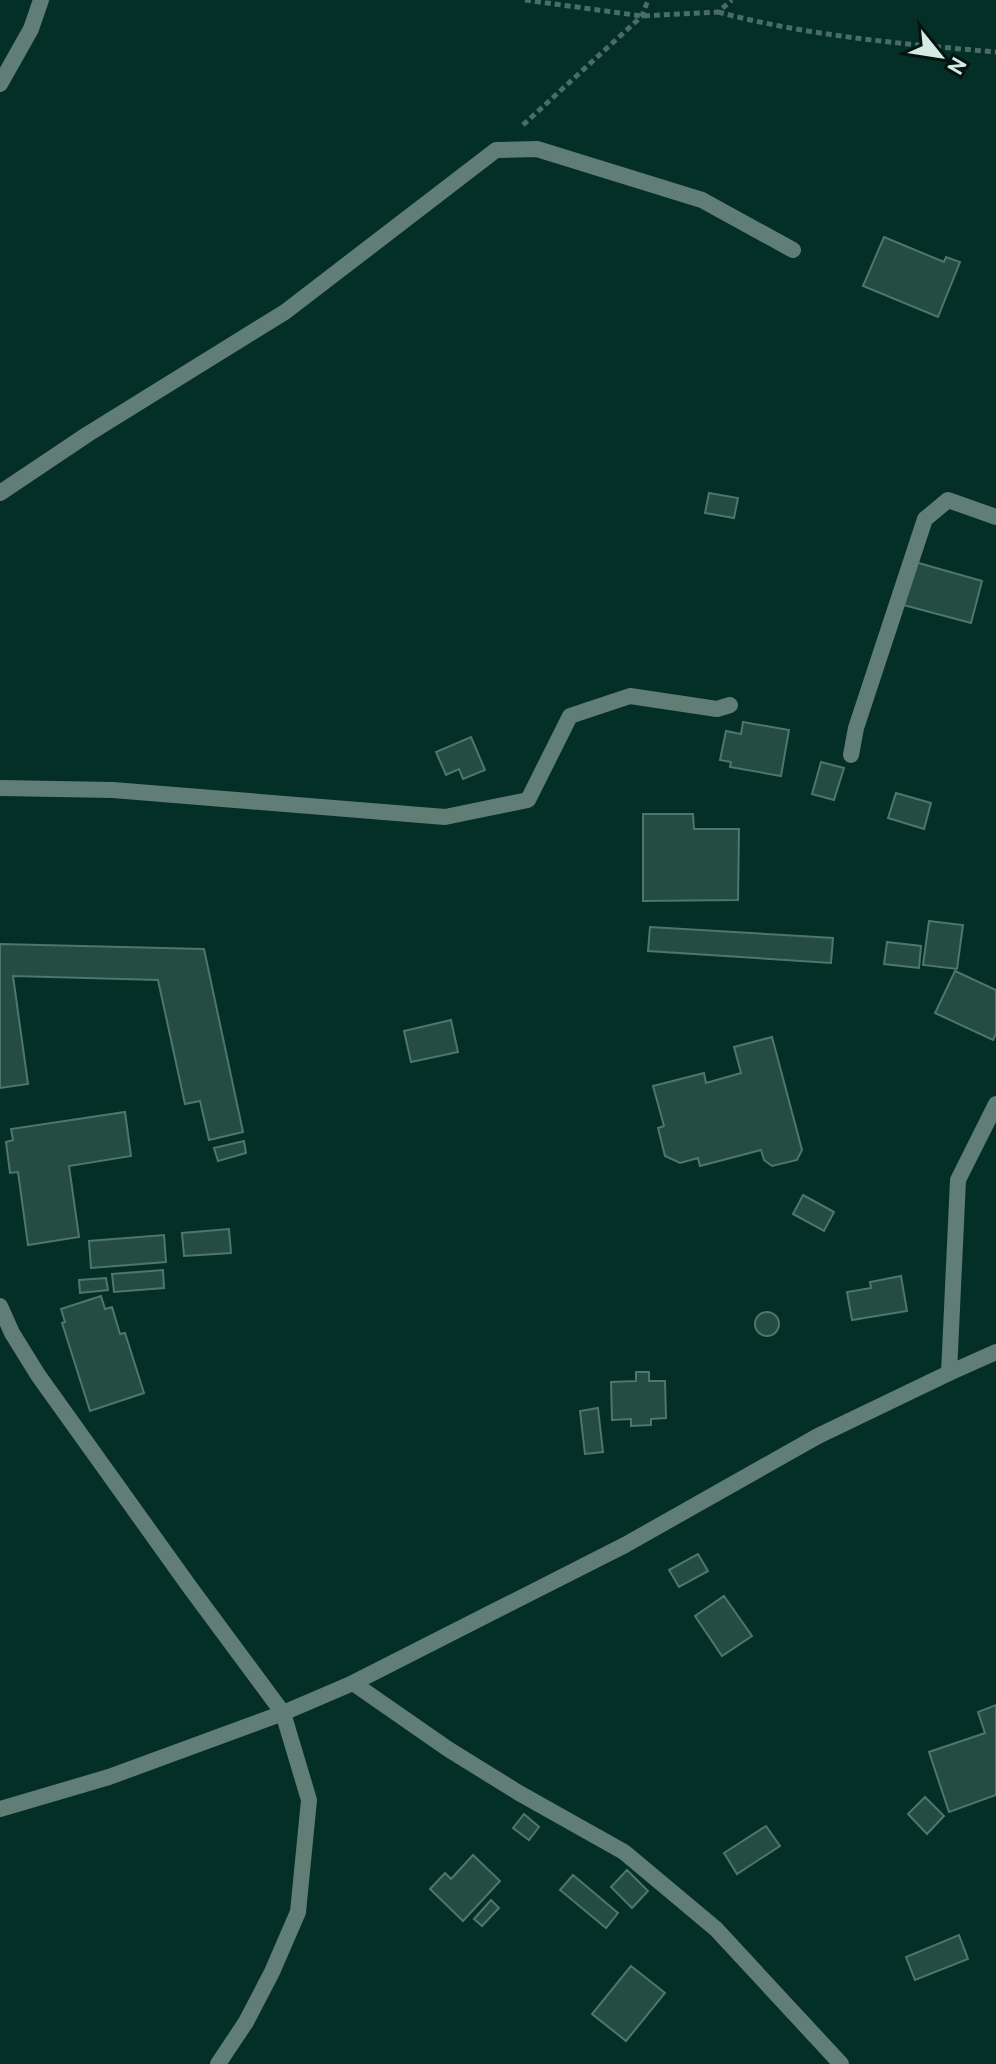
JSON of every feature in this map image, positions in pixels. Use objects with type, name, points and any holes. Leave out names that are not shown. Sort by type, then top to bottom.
[{"type":"street","points":[[0,84],[31,29],[41,0]]},
{"type":"street","points":[[0,493],[88,434],[285,312],[496,150],[537,149],[702,200],[793,250]]},
{"type":"street","points":[[851,755],[856,728],[925,519],[948,500],[996,517]]},
{"type":"street","points":[[0,788],[113,790],[445,817],[528,800],[570,716],[630,696],[717,709],[730,705]]},
{"type":"street","points":[[949,1373],[958,1180],[996,1104]]},
{"type":"street","points":[[0,1306],[12,1333],[38,1375],[283,1713],[309,1800],[298,1912],[246,2022],[218,2064]]},
{"type":"street","points":[[0,1809],[109,1777],[283,1713],[353,1683],[625,1545],[818,1436],[996,1352]]},
{"type":"street","points":[[353,1683],[448,1749],[624,1852],[716,1929],[841,2064]]},
{"type":"path","points":[[525,0],[642,16],[718,12],[755,22],[894,44],[996,52]]},
{"type":"path","points":[[496,150],[642,16],[648,0]]},
{"type":"path","points":[[718,12],[732,0]]},
{"type":"building","points":[[884,237],[944,262],[946,257],[960,262],[938,317],[863,286]]},
{"type":"building","points":[[709,493],[738,498],[734,518],[705,513]]},
{"type":"building","points":[[908,560],[982,581],[971,623],[896,603]]},
{"type":"building","points":[[743,722],[789,730],[781,776],[730,767],[731,762],[720,760],[726,731],[741,734]]},
{"type":"building","points":[[471,737],[485,770],[463,779],[459,769],[446,775],[436,752]]},
{"type":"building","points":[[821,762],[844,768],[834,800],[812,794]]},
{"type":"building","points":[[896,793],[931,803],[924,829],[888,818]]},
{"type":"building","points":[[643,814],[693,814],[694,829],[739,829],[738,900],[643,901]]},
{"type":"building","points":[[929,921],[963,925],[957,969],[923,965]]},
{"type":"building","points":[[650,927],[833,938],[831,963],[648,951]]},
{"type":"building","points":[[887,942],[921,946],[919,968],[884,964]]},
{"type":"building","points":[[0,944],[204,949],[243,1132],[209,1140],[200,1101],[185,1104],[158,980],[13,976],[28,1084],[0,1088]]},
{"type":"building","points":[[955,971],[996,990],[996,1034],[993,1040],[935,1013]]},
{"type":"building","points":[[451,1020],[458,1052],[411,1062],[404,1031]]},
{"type":"building","points":[[772,1037],[802,1150],[797,1160],[772,1166],[764,1160],[761,1150],[700,1166],[698,1158],[680,1163],[665,1156],[658,1128],[664,1126],[653,1086],[704,1073],[706,1083],[741,1073],[734,1047]]},
{"type":"building","points":[[125,1112],[131,1156],[69,1166],[79,1237],[28,1245],[18,1172],[10,1173],[6,1142],[13,1140],[11,1129]]},
{"type":"building","points":[[244,1141],[246,1153],[218,1161],[214,1148]]},
{"type":"building","points":[[803,1195],[834,1212],[824,1231],[793,1214]]},
{"type":"building","points":[[229,1229],[231,1253],[184,1256],[182,1233]]},
{"type":"building","points":[[164,1235],[166,1262],[91,1268],[89,1241]]},
{"type":"building","points":[[163,1270],[164,1288],[114,1292],[112,1274]]},
{"type":"building","points":[[901,1276],[907,1311],[852,1320],[847,1292],[871,1288],[870,1282]]},
{"type":"building","points":[[106,1278],[108,1290],[80,1293],[79,1280]]},
{"type":"building","points":[[101,1296],[105,1309],[112,1307],[120,1334],[125,1333],[144,1393],[90,1411],[62,1323],[65,1322],[61,1309]]},
{"type":"building","points":[[767,1312],[776,1315],[779,1324],[776,1333],[767,1336],[758,1333],[755,1324],[758,1315]]},
{"type":"building","points":[[636,1372],[649,1372],[649,1381],[665,1381],[666,1418],[651,1419],[651,1425],[631,1426],[631,1419],[612,1420],[611,1382],[636,1381]]},
{"type":"building","points":[[598,1408],[603,1452],[585,1454],[580,1411]]},
{"type":"building","points":[[698,1554],[708,1571],[679,1587],[669,1570]]},
{"type":"building","points":[[724,1596],[752,1636],[722,1656],[695,1616]]},
{"type":"building","points":[[996,1705],[996,1795],[949,1812],[929,1752],[985,1733],[978,1712]]},
{"type":"building","points":[[925,1797],[944,1816],[927,1834],[908,1814]]},
{"type":"building","points":[[524,1814],[539,1827],[529,1840],[513,1828]]},
{"type":"building","points":[[766,1826],[780,1846],[737,1874],[724,1853]]},
{"type":"building","points":[[473,1855],[500,1881],[463,1921],[430,1889],[445,1873],[451,1879]]},
{"type":"building","points":[[627,1870],[648,1891],[632,1908],[611,1887]]},
{"type":"building","points":[[573,1875],[618,1913],[606,1928],[560,1890]]},
{"type":"building","points":[[491,1900],[499,1908],[482,1926],[474,1919]]},
{"type":"building","points":[[959,1935],[968,1959],[915,1980],[906,1957]]},
{"type":"building","points":[[959,1935],[968,1959],[915,1980],[906,1957]]},
{"type":"building","points":[[631,1966],[665,1993],[626,2041],[592,2014]]}]
